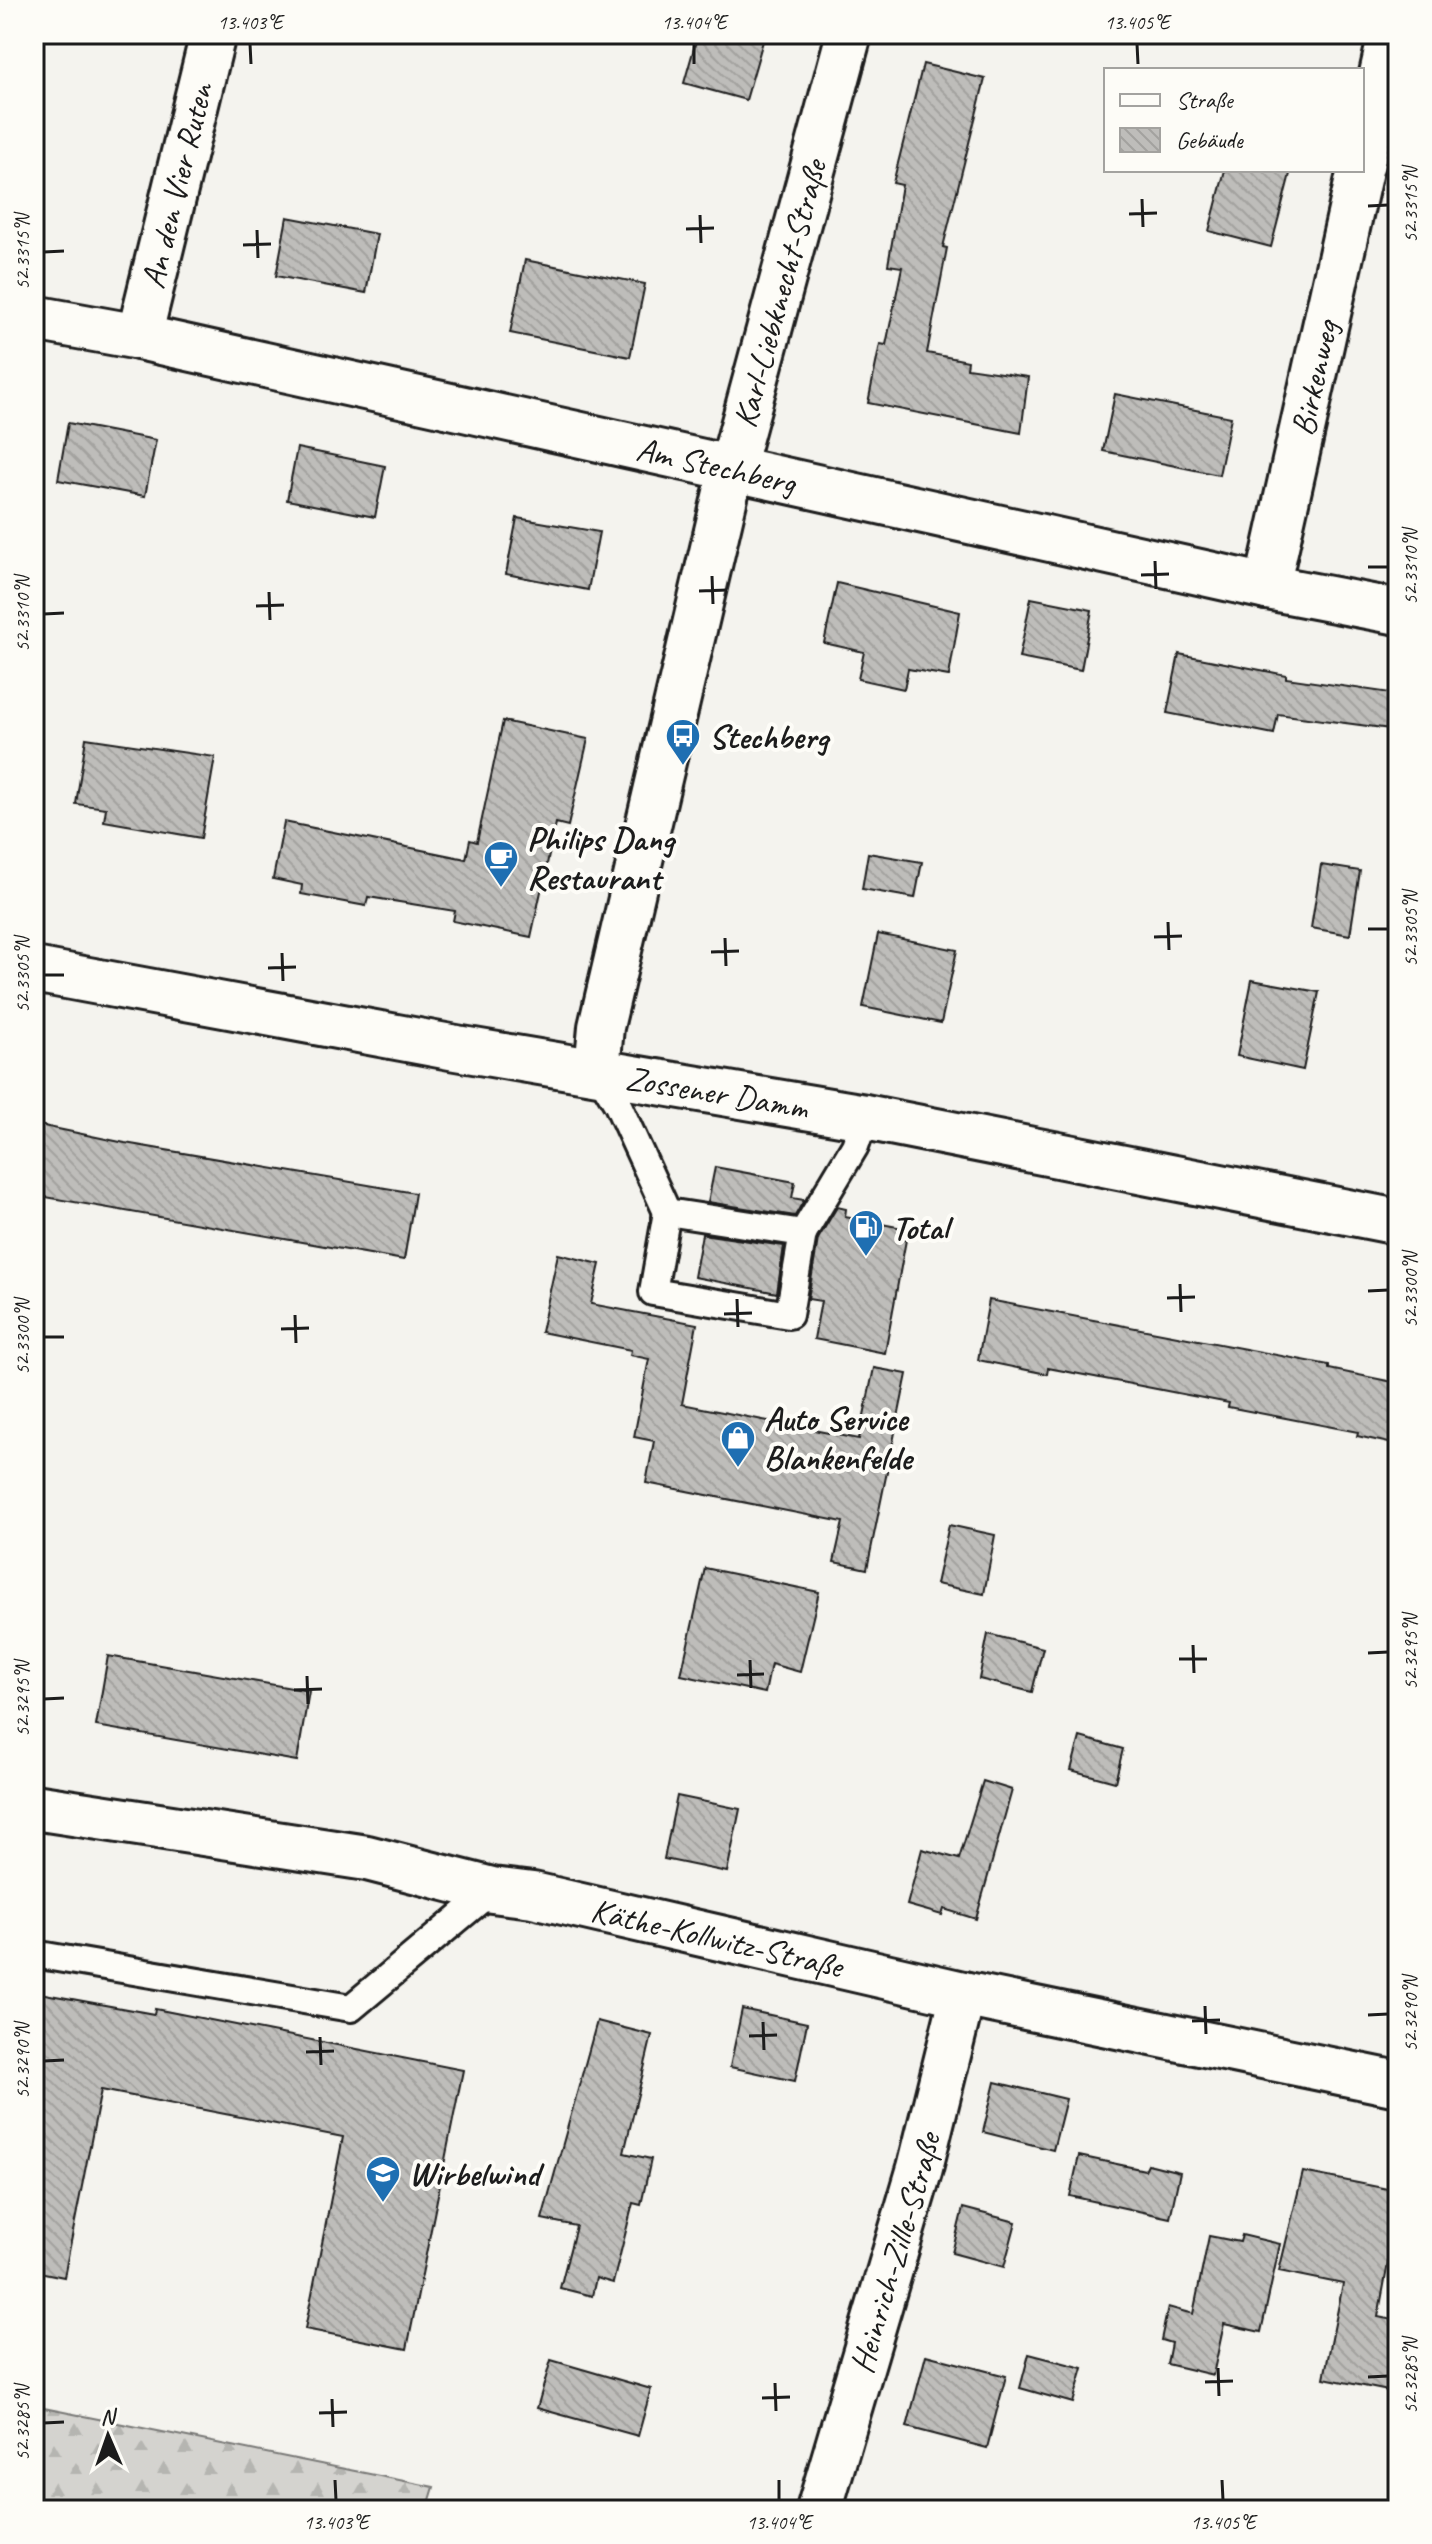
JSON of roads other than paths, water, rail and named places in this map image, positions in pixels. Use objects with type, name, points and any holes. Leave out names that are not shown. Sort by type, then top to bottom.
[{"type":"street","name":"An den Vier Ruten","points":[[139,337],[213,34]]},
{"type":"street","name":"Karl-Liebknecht-Straße","points":[[597,1070],[601,1027],[732,467],[849,34]]},
{"type":"street","points":[[1364,154],[1391,34]]},
{"type":"street","name":"Birkenweg","points":[[1267,587],[1360,172]]},
{"type":"street","name":"Am Stechberg","points":[[34,318],[139,337],[1267,587],[1398,612]]},
{"type":"street","name":"Zossener Damm","points":[[34,970],[456,1048],[865,1117],[1398,1222]]},
{"type":"street","name":"Käthe-Kollwitz-Straße","points":[[34,1807],[367,1858],[492,1890],[533,1895],[963,1994],[1398,2084]]},
{"type":"street","name":"Heinrich-Zille-Straße","points":[[819,2510],[920,2168],[963,1994]]},
{"type":"lane","points":[[597,1070],[618,1105],[667,1212],[653,1292],[789,1315],[803,1233],[855,1146],[865,1117]]},
{"type":"lane","points":[[667,1212],[803,1233]]},
{"type":"lane","points":[[34,1954],[351,2008],[492,1890]]},
{"type":"place","name":"Stechberg","points":[[683,767]]},
{"type":"place","name":"Philips Dang Restaurant","points":[[501,889]]},
{"type":"place","name":"Total","points":[[866,1258]]},
{"type":"place","name":"Auto Service Blankenfelde","points":[[738,1469]]},
{"type":"place","name":"Wirbelwind","points":[[383,2204]]}]
